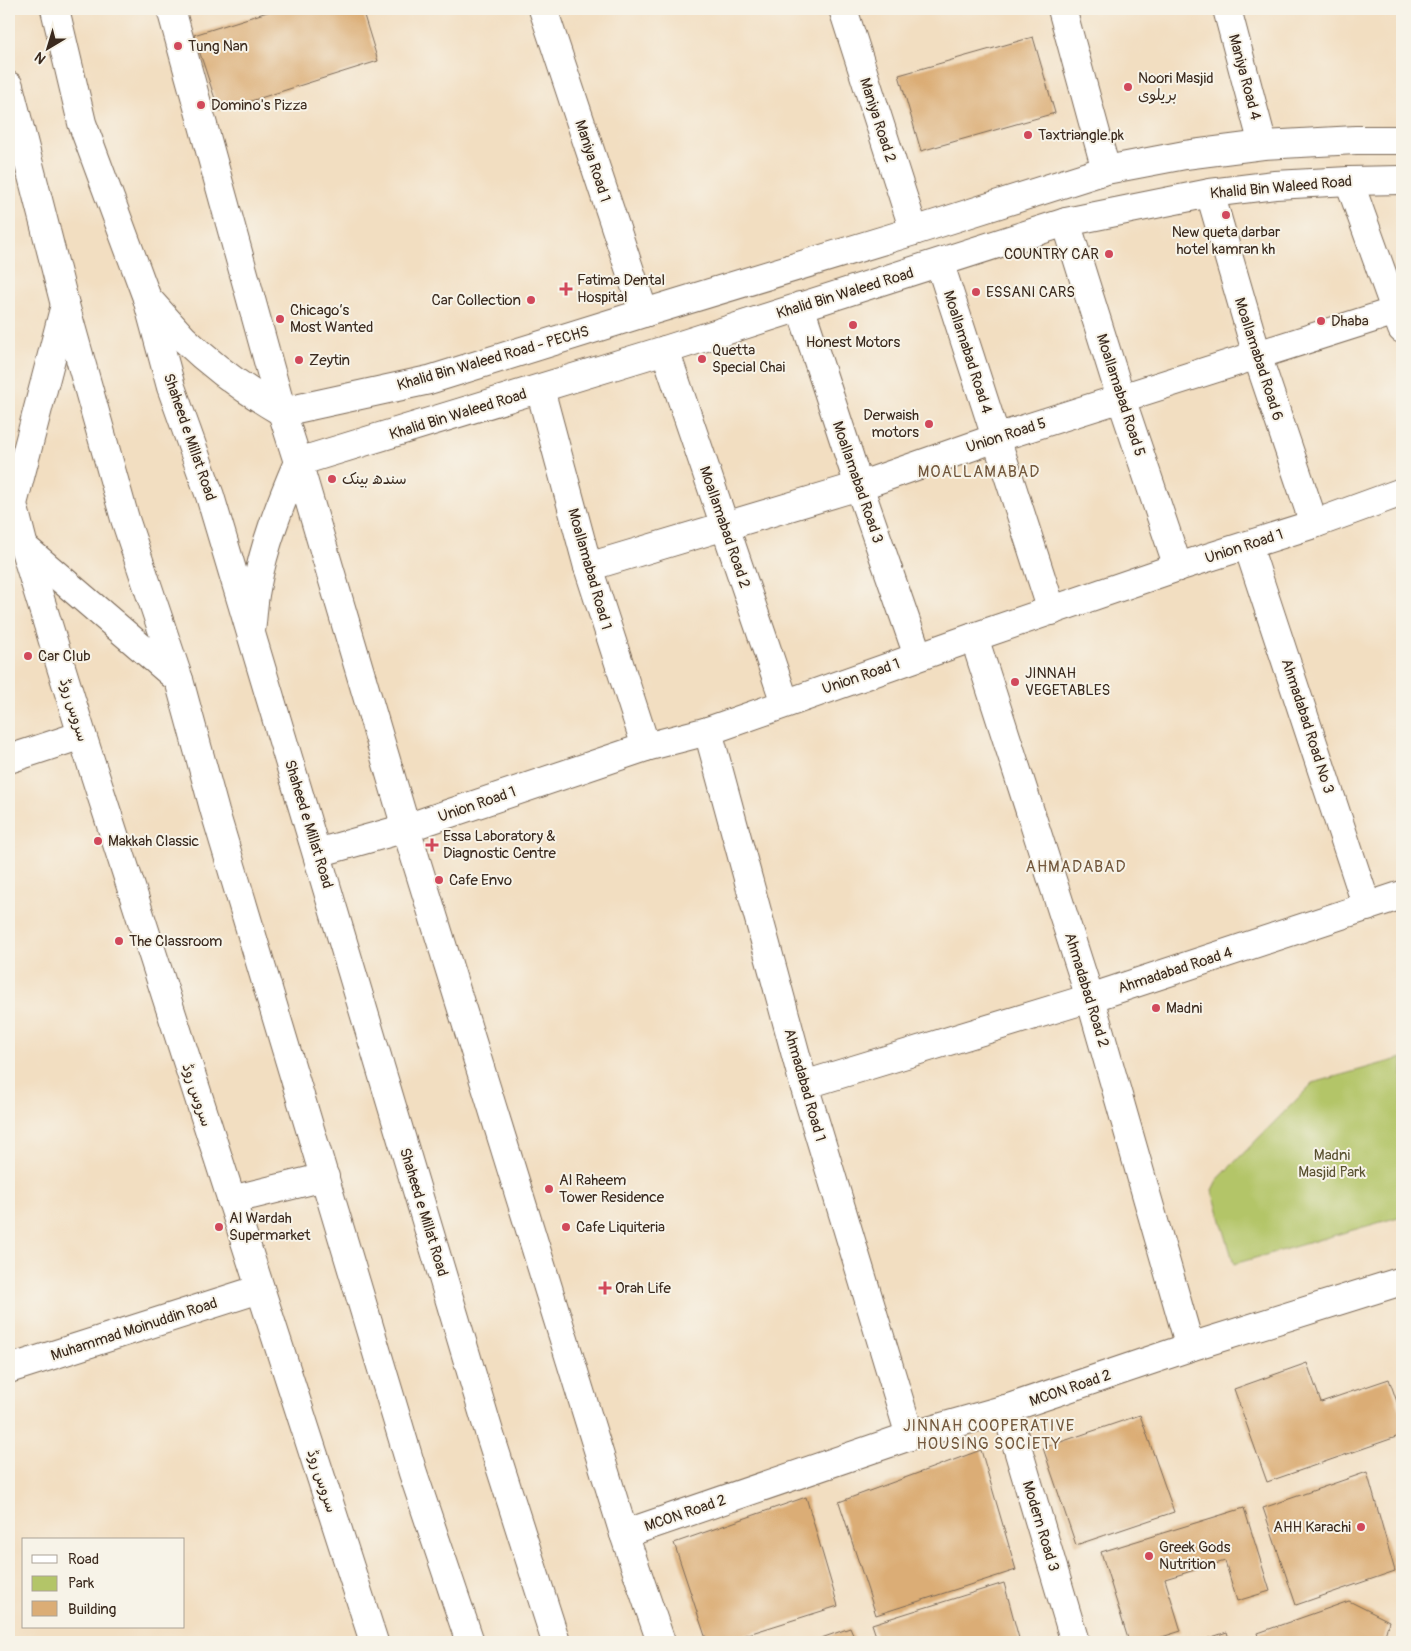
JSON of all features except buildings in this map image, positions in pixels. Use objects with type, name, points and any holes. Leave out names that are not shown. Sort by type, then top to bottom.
[{"type":"street","name":"Shaheed e Millat Road","points":[[54,9],[82,123],[147,298],[171,387],[210,496],[489,1432],[556,1642]]},
{"type":"street","points":[[171,9],[282,412],[406,828],[624,1534],[661,1642]]},
{"type":"street","name":"Maniya Road 1","points":[[544,9],[644,313]]},
{"type":"street","name":"Maniya Road 2","points":[[843,9],[914,231]]},
{"type":"street","points":[[1062,9],[1106,170]]},
{"type":"street","name":"Maniya Road 4","points":[[1227,9],[1263,146]]},
{"type":"street","points":[[9,86],[65,305],[125,519],[179,680],[215,812],[413,1473],[470,1642]]},
{"type":"street","points":[[644,313],[914,231],[1106,170],[1185,155],[1263,146],[1356,140],[1402,140]]},
{"type":"street","points":[[1349,180],[1399,320]]},
{"type":"street","name":"Khalid Bin Waleed Road","points":[[298,462],[665,350],[800,306],[940,264],[1066,222],[1210,193],[1276,185],[1349,180],[1402,180]]},
{"type":"street","name":"Moallamabad Road 6","points":[[1210,193],[1257,356],[1314,524]]},
{"type":"street","name":"Moallamabad Road 5","points":[[1066,222],[1121,398],[1178,567]]},
{"type":"street","name":"Moallamabad Road 4","points":[[940,264],[1052,611]]},
{"type":"street","points":[[147,298],[183,338],[213,365],[240,386],[282,412]]},
{"type":"street","points":[[10,500],[65,305]]},
{"type":"street","name":"Moallamabad Road 3","points":[[800,306],[859,486],[918,656]]},
{"type":"street","name":"Khalid Bin Waleed Road - PECHS","points":[[282,412],[429,380],[644,313]]},
{"type":"street","name":"Union Road 5","points":[[588,567],[859,486],[996,438],[1257,356],[1399,320]]},
{"type":"street","name":"Moallamabad Road 2","points":[[665,350],[785,703]]},
{"type":"street","points":[[429,380],[442,419]]},
{"type":"street","name":"Moallamabad Road 1","points":[[540,389],[588,567],[646,747]]},
{"type":"street","points":[[251,632],[255,591],[269,535],[298,462]]},
{"type":"street","name":"Union Road 1","points":[[317,853],[406,828],[646,747],[708,731],[974,636],[1178,567],[1314,524],[1402,492]]},
{"type":"street","name":"سروس روڈ","points":[[10,500],[16,549],[82,735],[374,1642]]},
{"type":"street","name":"Ahmadabad Road No 3","points":[[1248,546],[1367,907]]},
{"type":"street","points":[[16,549],[179,680]]},
{"type":"street","name":"Ahmadabad Road 2","points":[[974,636],[1090,998],[1190,1347]]},
{"type":"street","name":"Ahmadabad Road 1","points":[[708,731],[804,1085],[910,1436]]},
{"type":"street","points":[[9,759],[82,735]]},
{"type":"street","name":"Ahmadabad Road 4","points":[[804,1085],[1090,998],[1402,895]]},
{"type":"street","points":[[231,1200],[325,1177]]},
{"type":"street","name":"MCON Road 2","points":[[624,1534],[910,1436],[1006,1409],[1190,1347],[1402,1282]]},
{"type":"street","name":"Muhammad Moinuddin Road","points":[[9,1369],[260,1289]]},
{"type":"street","name":"Modern Road 3","points":[[1006,1409],[1075,1642]]},
{"type":"green space","name":"Madni Masjid Park","points":[[1402,1058],[1402,1216],[1234,1264],[1212,1190],[1217,1180],[1313,1083]]},
{"type":"place","name":"Tung Nan","points":[[178,46]]},
{"type":"place","name":"Noori Masjid بریلوی","points":[[1128,87]]},
{"type":"place","name":"Domino's Pizza","points":[[201,105]]},
{"type":"place","name":"Taxtriangle.pk","points":[[1028,135]]},
{"type":"place","name":"New queta darbar hotel kamran kh","points":[[1226,215]]},
{"type":"place","name":"COUNTRY CAR","points":[[1109,254]]},
{"type":"place","name":"Fatima Dental Hospital","points":[[566,289]]},
{"type":"place","name":"ESSANI CARS","points":[[976,292]]},
{"type":"place","name":"Car Collection","points":[[531,300]]},
{"type":"place","name":"Chicago’s Most Wanted","points":[[280,319]]},
{"type":"place","name":"Dhaba","points":[[1321,321]]},
{"type":"place","name":"Honest Motors","points":[[853,325]]},
{"type":"place","name":"Quetta Special Chai","points":[[702,359]]},
{"type":"place","name":"Zeytin","points":[[299,360]]},
{"type":"place","name":"Derwaish motors","points":[[929,424]]},
{"type":"place","name":"سندھ بینک","points":[[332,479]]},
{"type":"place","name":"Car Club","points":[[28,656]]},
{"type":"place","name":"JINNAH VEGETABLES","points":[[1015,682]]},
{"type":"place","name":"Makkah Classic","points":[[98,841]]},
{"type":"place","name":"Essa Laboratory & Diagnostic Centre","points":[[432,845]]},
{"type":"place","name":"Cafe Envo","points":[[439,880]]},
{"type":"place","name":"The Classroom","points":[[119,941]]},
{"type":"place","name":"Madni","points":[[1156,1008]]},
{"type":"place","name":"Al Raheem Tower Residence","points":[[549,1189]]},
{"type":"place","name":"Al Wardah Supermarket","points":[[219,1227]]},
{"type":"place","name":"Cafe Liquiteria","points":[[566,1227]]},
{"type":"place","name":"Orah Life","points":[[605,1288]]},
{"type":"place","name":"AHH Karachi","points":[[1361,1527]]},
{"type":"place","name":"Greek Gods Nutrition","points":[[1149,1556]]},
{"type":"district","name":"MOALLAMABAD","points":[[979,471]]},
{"type":"district","name":"AHMADABAD","points":[[1076,866]]},
{"type":"district","name":"JINNAH COOPERATIVE HOUSING SOCIETY","points":[[989,1434]]}]
